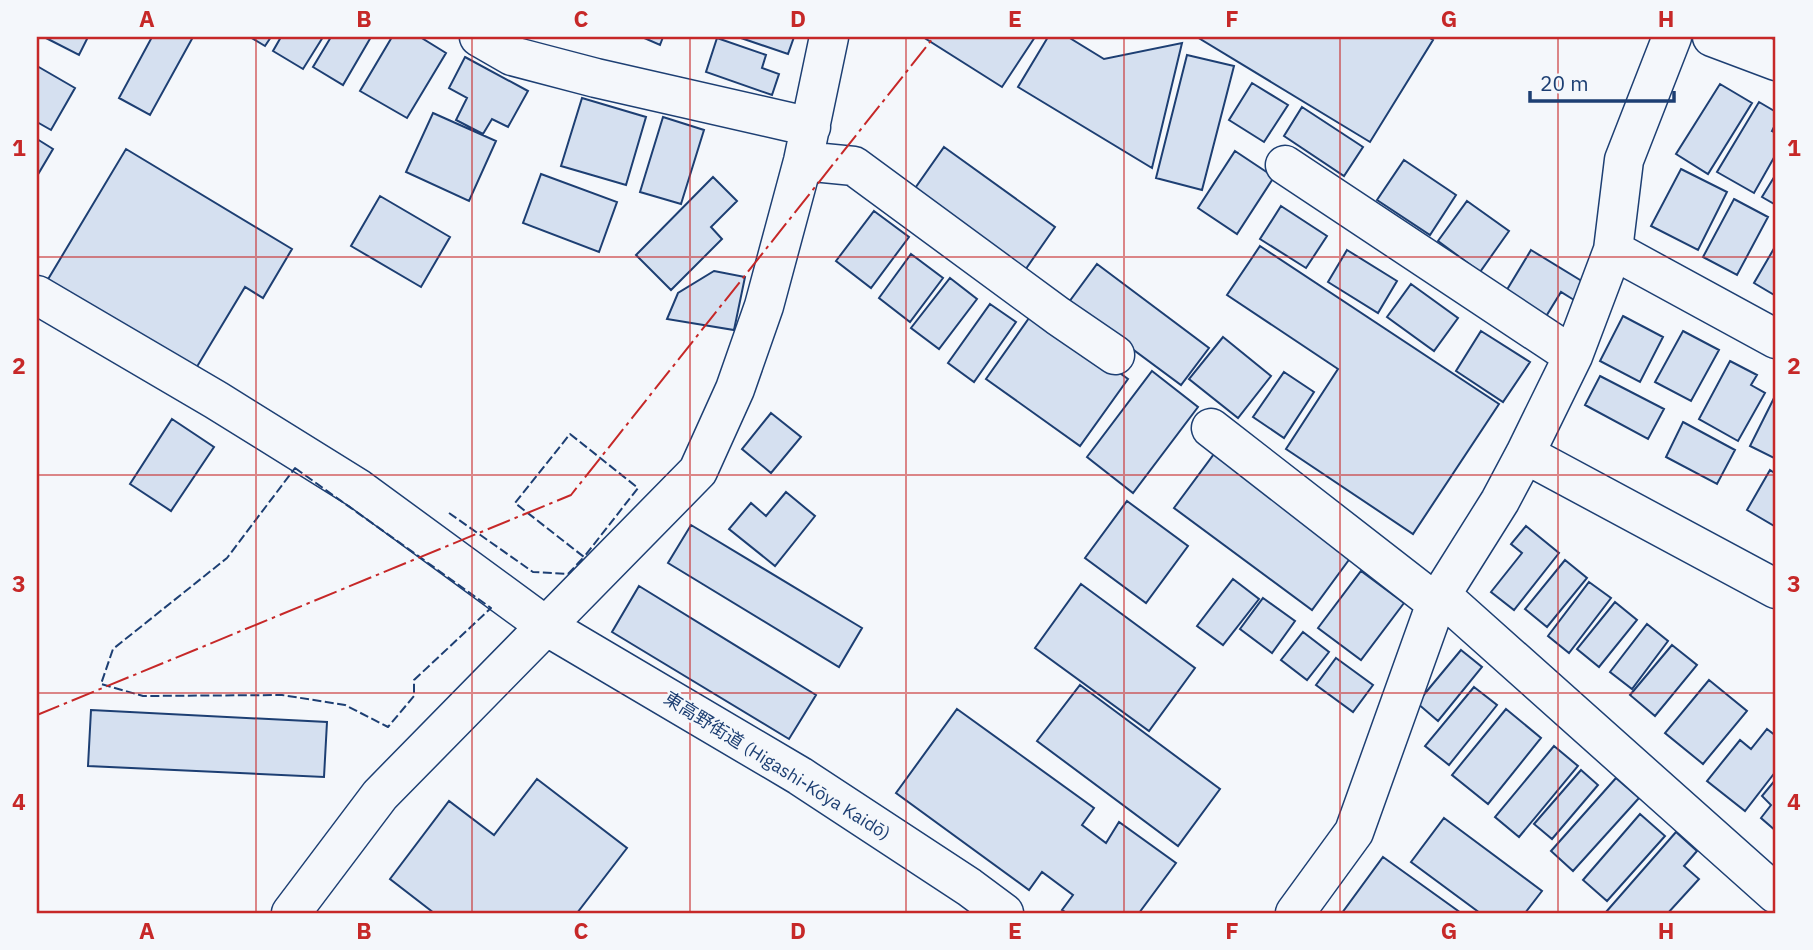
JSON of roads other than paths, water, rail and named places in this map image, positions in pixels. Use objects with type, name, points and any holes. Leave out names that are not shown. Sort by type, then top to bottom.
[{"type":"street","points":[[479,37],[512,56],[596,78],[807,144],[854,166],[1115,355]]},
{"type":"street","points":[[291,913],[380,795],[698,471],[735,389],[764,306],[807,144],[829,37]]},
{"type":"street","points":[[1295,913],[1354,832],[1439,599],[1500,501],[1573,356],[1613,250],[1624,160],[1672,37]]},
{"type":"street","points":[[1712,37],[1776,61]]},
{"type":"street","points":[[1285,164],[1573,356]]},
{"type":"street","points":[[1613,250],[1776,339]]},
{"type":"street","name":"東高野街道 (Higashi-Kōya Kaidō)","points":[[37,295],[216,400],[359,489],[546,625],[800,776],[1004,913]]},
{"type":"street","points":[[1211,428],[1439,599],[1776,894]]},
{"type":"street","points":[[1525,454],[1776,589]]}]
